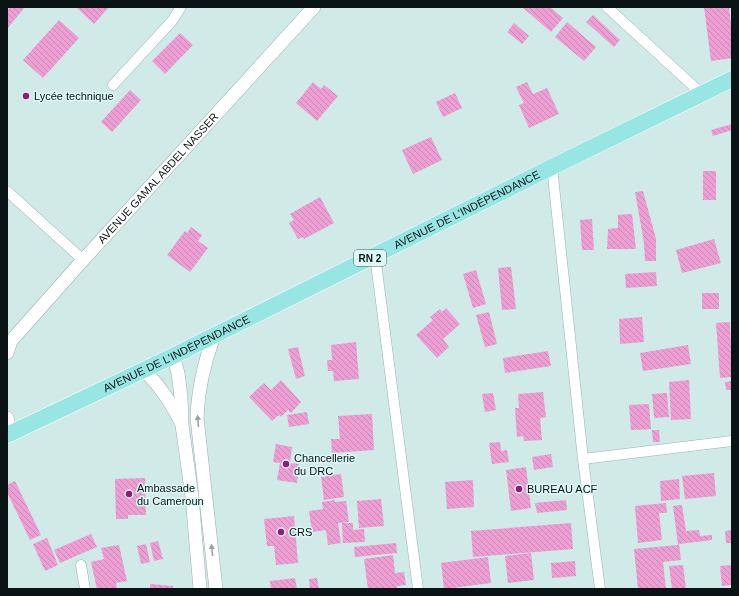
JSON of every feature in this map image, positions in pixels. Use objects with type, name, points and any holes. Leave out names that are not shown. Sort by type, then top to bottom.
[{"type":"main road","name":"AVENUE DE L'INDÉPENDANCE","points":[[8,428],[173,356],[732,79]]},
{"type":"street","points":[[112,85],[172,21],[181,7]]},
{"type":"street","name":"AVENUE GAMAL ABDEL NASSER","points":[[8,344],[314,7]]},
{"type":"street","points":[[607,7],[702,94]]},
{"type":"street","points":[[552,167],[583,459],[600,589]]},
{"type":"street","points":[[7,191],[83,260]]},
{"type":"street","points":[[376,255],[418,589]]},
{"type":"street","points":[[214,336],[203,367],[198,392],[197,418],[216,589]]},
{"type":"street","points":[[173,356],[178,373],[182,425],[192,497],[200,589]]},
{"type":"street","points":[[143,370],[156,381],[182,425]]},
{"type":"street","points":[[583,459],[732,441]]},
{"type":"street","points":[[81,564],[85,589]]},
{"type":"building","points":[[10,7],[25,7],[7,29],[7,11]]},
{"type":"building","points":[[76,7],[109,7],[94,24]]},
{"type":"building","points":[[522,7],[550,7],[563,18],[551,32]]},
{"type":"building","points":[[704,7],[729,7],[732,33],[732,58],[711,61]]},
{"type":"building","points":[[593,15],[620,40],[614,47],[586,22]]},
{"type":"building","points":[[59,20],[79,38],[43,78],[23,60]]},
{"type":"building","points":[[567,22],[596,47],[584,61],[555,37]]},
{"type":"building","points":[[514,23],[529,36],[522,44],[507,32]]},
{"type":"building","points":[[180,33],[193,45],[165,74],[152,61]]},
{"type":"building","points":[[313,82],[321,89],[324,85],[338,96],[317,121],[296,103]]},
{"type":"building","points":[[527,82],[533,94],[547,88],[559,114],[529,128],[519,105],[524,103],[516,87]]},
{"type":"building","points":[[130,90],[141,100],[112,132],[101,122]]},
{"type":"building","points":[[455,93],[462,108],[443,117],[436,102]]},
{"type":"building","points":[[732,124],[732,130],[713,136],[711,130]]},
{"type":"building","points":[[431,137],[442,160],[413,174],[402,150]]},
{"type":"building","points":[[703,171],[716,171],[716,200],[703,200]]},
{"type":"building","points":[[643,191],[656,239],[656,261],[645,261],[644,243],[635,192]]},
{"type":"building","points":[[320,197],[334,223],[304,239],[303,237],[298,239],[289,223],[294,220],[290,214]]},
{"type":"building","points":[[632,214],[636,249],[607,249],[608,229],[618,228],[618,215]]},
{"type":"building","points":[[592,219],[594,250],[582,250],[580,220]]},
{"type":"building","points":[[191,227],[202,235],[198,241],[208,248],[190,272],[167,255],[185,231],[187,233]]},
{"type":"building","points":[[714,239],[721,263],[682,273],[676,250]]},
{"type":"building","points":[[511,267],[516,309],[502,310],[498,268]]},
{"type":"building","points":[[476,270],[486,304],[473,308],[463,274]]},
{"type":"building","points":[[656,272],[657,286],[626,288],[625,274]]},
{"type":"building","points":[[702,293],[719,293],[719,309],[702,309]]},
{"type":"building","points":[[446,308],[460,324],[443,339],[449,347],[437,358],[416,335],[433,320],[430,317],[440,309],[442,312]]},
{"type":"building","points":[[489,312],[497,344],[485,347],[476,315]]},
{"type":"building","points":[[642,317],[644,342],[620,344],[619,319]]},
{"type":"building","points":[[730,322],[732,377],[720,378],[716,323]]},
{"type":"building","points":[[356,342],[359,379],[334,381],[333,371],[328,371],[327,360],[332,360],[331,345]]},
{"type":"building","points":[[688,345],[691,364],[643,371],[640,353]]},
{"type":"building","points":[[298,347],[305,376],[296,379],[288,349]]},
{"type":"building","points":[[548,351],[551,366],[505,373],[503,358]]},
{"type":"building","points":[[281,380],[301,402],[291,413],[288,410],[281,417],[279,415],[272,421],[249,397],[264,383],[271,390]]},
{"type":"building","points":[[689,380],[691,419],[671,420],[669,382]]},
{"type":"building","points":[[732,381],[732,390],[726,390],[725,382]]},
{"type":"building","points":[[543,392],[546,417],[540,418],[542,440],[524,441],[523,436],[517,437],[515,408],[519,408],[518,394]]},
{"type":"building","points":[[493,393],[496,410],[485,412],[482,394]]},
{"type":"building","points":[[667,393],[669,417],[654,418],[652,394]]},
{"type":"building","points":[[649,404],[651,429],[631,430],[629,405]]},
{"type":"building","points":[[307,412],[309,424],[289,427],[287,415]]},
{"type":"building","points":[[372,414],[374,450],[332,453],[331,439],[340,439],[338,416]]},
{"type":"building","points":[[652,430],[659,430],[660,442],[653,442]]},
{"type":"building","points":[[500,442],[501,451],[507,450],[509,462],[492,464],[489,443]]},
{"type":"building","points":[[276,444],[292,447],[290,463],[299,464],[297,483],[277,480],[280,463],[273,462]]},
{"type":"building","points":[[551,454],[553,467],[534,470],[532,457]]},
{"type":"building","name":"BUREAU ACF","points":[[526,467],[531,508],[511,511],[506,470]]},
{"type":"building","points":[[714,473],[716,496],[685,499],[682,476]]},
{"type":"building","points":[[341,474],[344,497],[324,500],[321,477]]},
{"type":"building","points":[[145,478],[146,515],[128,515],[128,519],[116,519],[115,479]]},
{"type":"building","points":[[679,479],[680,499],[661,501],[660,481]]},
{"type":"building","points":[[473,480],[474,507],[447,509],[445,482]]},
{"type":"building","points":[[15,481],[41,535],[30,540],[7,492],[7,485]]},
{"type":"building","points":[[381,499],[384,526],[359,528],[357,501]]},
{"type":"building","points":[[335,500],[335,502],[346,501],[349,522],[338,523],[341,543],[328,545],[326,530],[312,532],[309,511],[323,509],[322,502]]},
{"type":"building","points":[[566,500],[567,510],[537,513],[535,503]]},
{"type":"building","points":[[666,503],[667,513],[659,513],[662,540],[638,543],[635,506]]},
{"type":"building","points":[[682,505],[686,531],[699,530],[700,536],[712,535],[712,540],[679,544],[681,560],[663,562],[666,589],[638,589],[634,549],[678,545],[673,506]]},
{"type":"building","name":"CRS","points":[[294,516],[298,563],[276,565],[274,546],[267,546],[264,519]]},
{"type":"building","points":[[342,523],[353,523],[353,530],[364,529],[365,542],[343,543]]},
{"type":"building","points":[[571,523],[573,549],[473,557],[471,531]]},
{"type":"building","points":[[732,530],[732,543],[726,543],[725,531]]},
{"type":"building","points":[[91,534],[97,547],[60,563],[54,550]]},
{"type":"building","points":[[47,538],[58,565],[45,571],[33,544]]},
{"type":"building","points":[[158,541],[163,559],[154,561],[150,543]]},
{"type":"building","points":[[396,543],[397,553],[355,557],[354,547]]},
{"type":"building","points":[[146,544],[150,562],[141,564],[137,546]]},
{"type":"building","points":[[119,545],[127,581],[116,583],[117,589],[97,589],[91,562],[104,559],[101,548]]},
{"type":"building","points":[[531,553],[534,580],[508,583],[505,556]]},
{"type":"building","points":[[393,555],[395,573],[404,572],[406,585],[397,586],[397,589],[368,589],[364,559]]},
{"type":"building","points":[[488,557],[491,583],[444,589],[441,563]]},
{"type":"building","points":[[575,561],[576,576],[552,578],[551,563]]},
{"type":"building","points":[[683,565],[686,589],[672,589],[669,566]]},
{"type":"building","points":[[732,565],[732,585],[722,586],[720,566]]},
{"type":"building","points":[[295,578],[297,589],[271,589],[270,581]]},
{"type":"building","points":[[317,578],[319,589],[310,589],[309,579]]},
{"type":"building","points":[[150,584],[173,586],[173,589],[150,589]]},
{"type":"place","name":"Lycée technique","points":[[26,96]]},
{"type":"place","name":"Chancellerie du DRC","points":[[286,464]]},
{"type":"place","name":"BUREAU ACF","points":[[519,489]]},
{"type":"place","name":"Ambassade du Cameroun","points":[[129,494]]},
{"type":"place","name":"CRS","points":[[281,532]]}]
